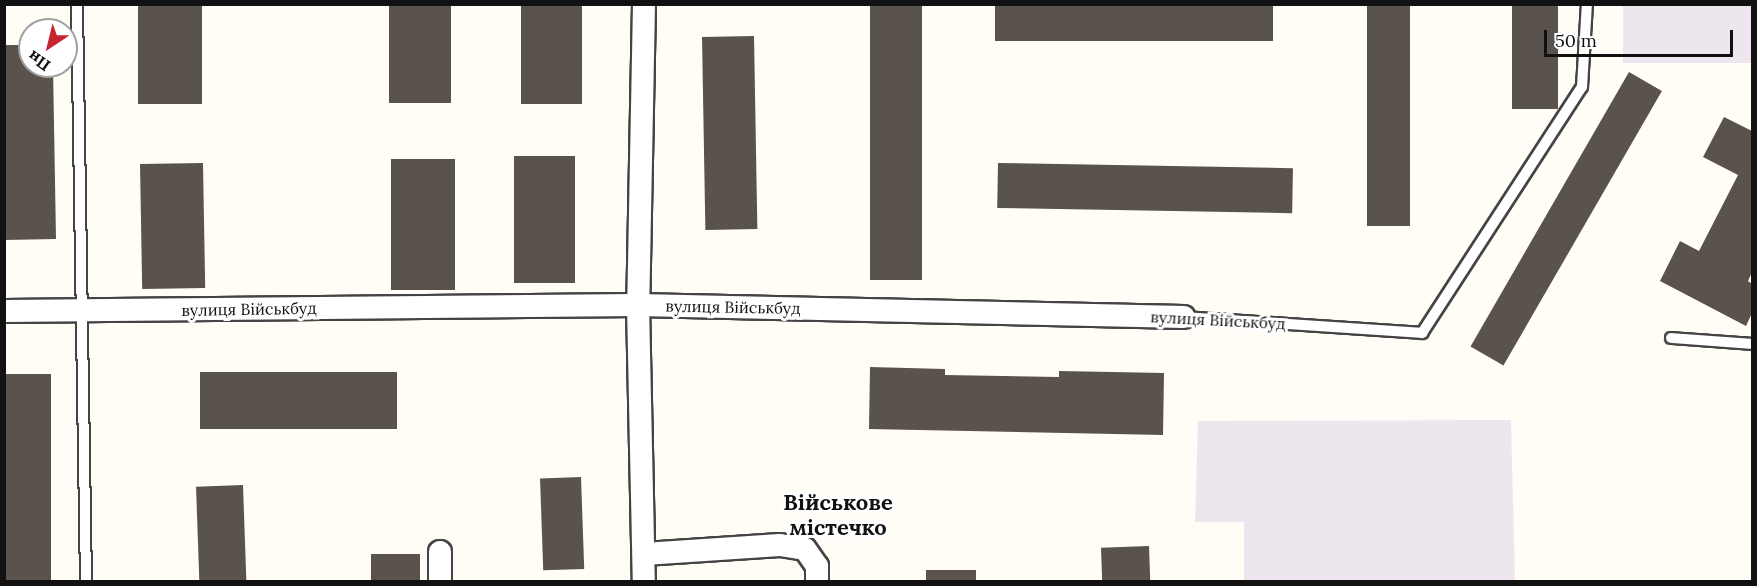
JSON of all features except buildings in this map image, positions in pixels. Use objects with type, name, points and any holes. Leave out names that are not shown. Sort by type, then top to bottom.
[{"type":"street","points":[[644,4],[638,305],[644,582]]},
{"type":"street","name":"вулиця Військбуд","points":[[4,312],[638,305],[1184,317]]},
{"type":"street","points":[[644,554],[780,545],[805,549],[817,566],[817,582]]},
{"type":"street","points":[[440,552],[440,582]]},
{"type":"lane","points":[[77,4],[86,582]]},
{"type":"lane","name":"вулиця Військбуд","points":[[1184,317],[1422,333],[1582,87],[1587,4]]},
{"type":"lane","points":[[1671,338],[1752,344]]},
{"type":"shaded area","points":[[1623,5],[1752,5],[1752,63],[1623,63]]},
{"type":"shaded area","points":[[1511,420],[1515,581],[1244,581],[1244,522],[1195,522],[1198,421]]},
{"type":"district","name":"Військове містечко","points":[[838,514]]}]
